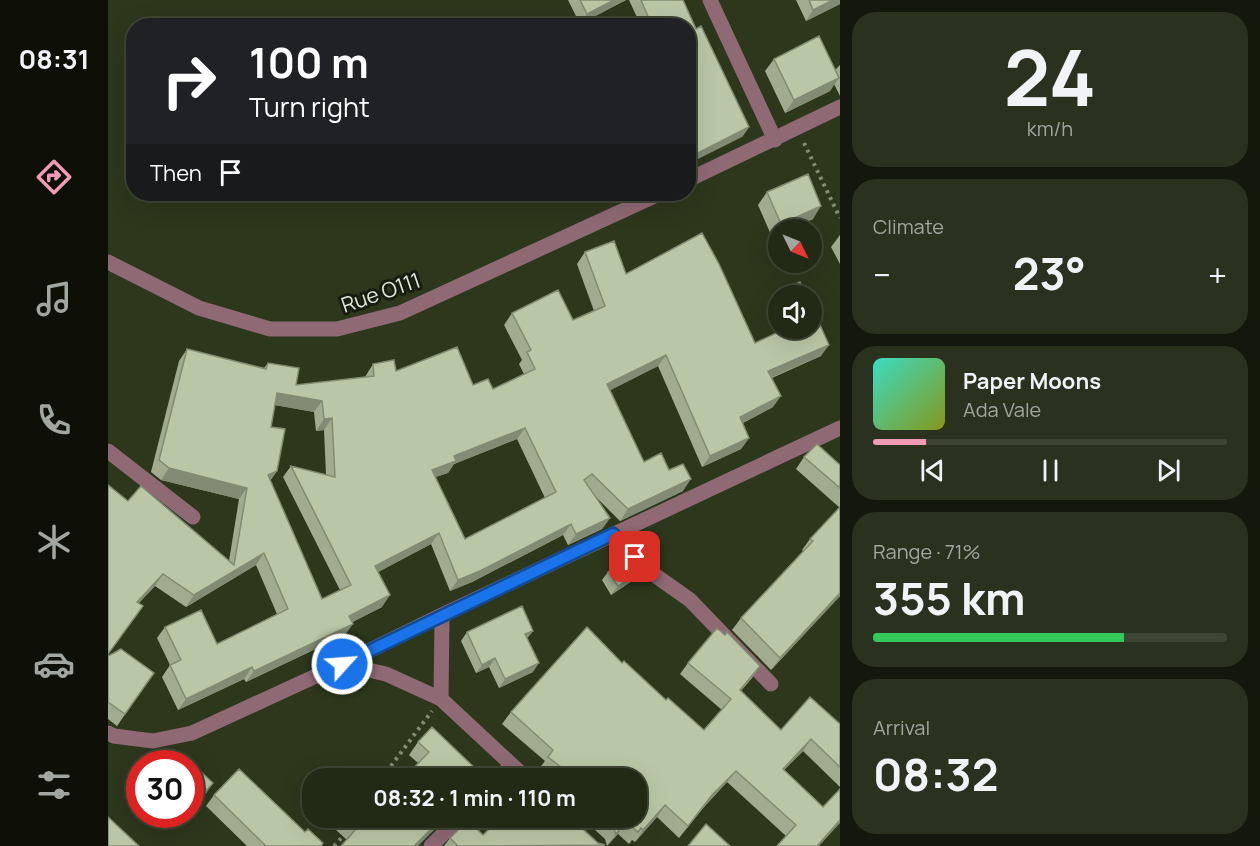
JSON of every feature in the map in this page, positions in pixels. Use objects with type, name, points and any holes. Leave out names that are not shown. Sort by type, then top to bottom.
[{"type":"street","points":[[710,0],[775,140]]},
{"type":"street","points":[[696,176],[840,107]]},
{"type":"street","name":"Rue O111","points":[[108,262],[199,308],[270,329],[337,329],[400,313],[644,201]]},
{"type":"street","points":[[108,733],[114,736],[153,741],[192,732],[342,664],[840,428]]},
{"type":"street","points":[[108,451],[193,518]]},
{"type":"street","points":[[613,534],[656,576],[690,600],[771,684]]},
{"type":"street","points":[[441,699],[442,615]]},
{"type":"street","points":[[342,664],[386,674],[441,699],[515,768]]},
{"type":"street","points":[[509,768],[512,765]]},
{"type":"street","points":[[431,846],[449,828]]},
{"type":"path","points":[[797,128],[840,218]]},
{"type":"path","points":[[389,768],[441,699]]},
{"type":"path","points":[[334,846],[348,828]]},
{"type":"building","points":[[580,0],[614,0],[587,14]]},
{"type":"building","points":[[641,0],[683,0],[691,18],[649,18]]},
{"type":"building","points":[[809,0],[833,0],[813,10]]},
{"type":"building","points":[[701,26],[749,127],[696,154],[696,29]]},
{"type":"building","points":[[819,36],[839,78],[794,100],[774,59]]},
{"type":"building","points":[[808,174],[821,206],[792,219],[779,219],[767,192]]},
{"type":"building","points":[[702,233],[719,264],[755,343],[768,337],[768,339],[822,339],[822,329],[829,345],[768,371],[781,396],[740,417],[749,438],[710,456],[666,355],[607,384],[644,462],[661,453],[669,470],[683,464],[691,479],[628,509],[592,474],[584,480],[610,518],[576,534],[571,524],[458,580],[439,533],[375,566],[390,595],[349,616],[353,624],[254,671],[252,667],[186,699],[170,665],[181,660],[165,627],[201,610],[217,644],[288,609],[264,553],[194,595],[163,574],[137,602],[143,606],[108,654],[108,485],[128,501],[141,486],[234,565],[247,488],[169,468],[159,460],[187,349],[266,369],[268,363],[299,368],[296,385],[374,376],[373,364],[394,360],[396,371],[457,347],[473,385],[488,379],[493,389],[535,369],[527,352],[531,350],[512,313],[558,290],[573,320],[605,306],[585,252],[614,241],[626,274]],"holes":[[[277,393],[322,401],[324,419],[332,418],[335,477],[291,466],[351,585],[322,599],[268,475],[277,471],[285,429],[271,427]],[[525,428],[556,492],[465,539],[432,470],[456,461],[454,456]]]},
{"type":"building","points":[[817,444],[840,465],[840,488],[804,457]]},
{"type":"building","points":[[840,507],[840,593],[780,658],[741,618],[813,541],[810,539]]},
{"type":"building","points":[[632,556],[642,570],[618,586],[608,572]]},
{"type":"building","points":[[522,606],[533,631],[525,634],[539,663],[505,679],[495,658],[482,665],[467,632]]},
{"type":"building","points":[[587,627],[622,663],[624,661],[666,700],[668,698],[704,730],[731,699],[688,663],[717,628],[725,635],[727,632],[760,666],[740,690],[781,730],[810,697],[840,724],[840,767],[811,739],[783,769],[823,807],[840,789],[840,820],[817,846],[777,846],[796,825],[736,771],[712,795],[688,826],[665,805],[647,825],[647,768],[562,768],[548,757],[553,750],[511,712]]},
{"type":"building","points":[[121,649],[154,673],[125,714],[108,702],[108,656]]},
{"type":"building","points":[[432,727],[475,768],[414,768],[429,752],[418,742]]},
{"type":"building","points":[[239,769],[305,832],[308,829],[323,843],[321,846],[266,846],[214,795]]},
{"type":"building","points":[[204,775],[213,783],[204,793]]},
{"type":"building","points":[[108,817],[139,846],[108,846]]},
{"type":"building","points":[[706,824],[730,846],[688,846]]},
{"type":"building","points":[[357,828],[432,828],[414,846],[341,846]]},
{"type":"building","points":[[460,828],[476,828],[483,835],[490,828],[582,828],[598,843],[605,845],[458,846],[450,838]]},
{"type":"building","points":[[613,828],[621,828],[616,834]]},
{"type":"route","points":[[342,664],[613,534],[635,557]]}]
